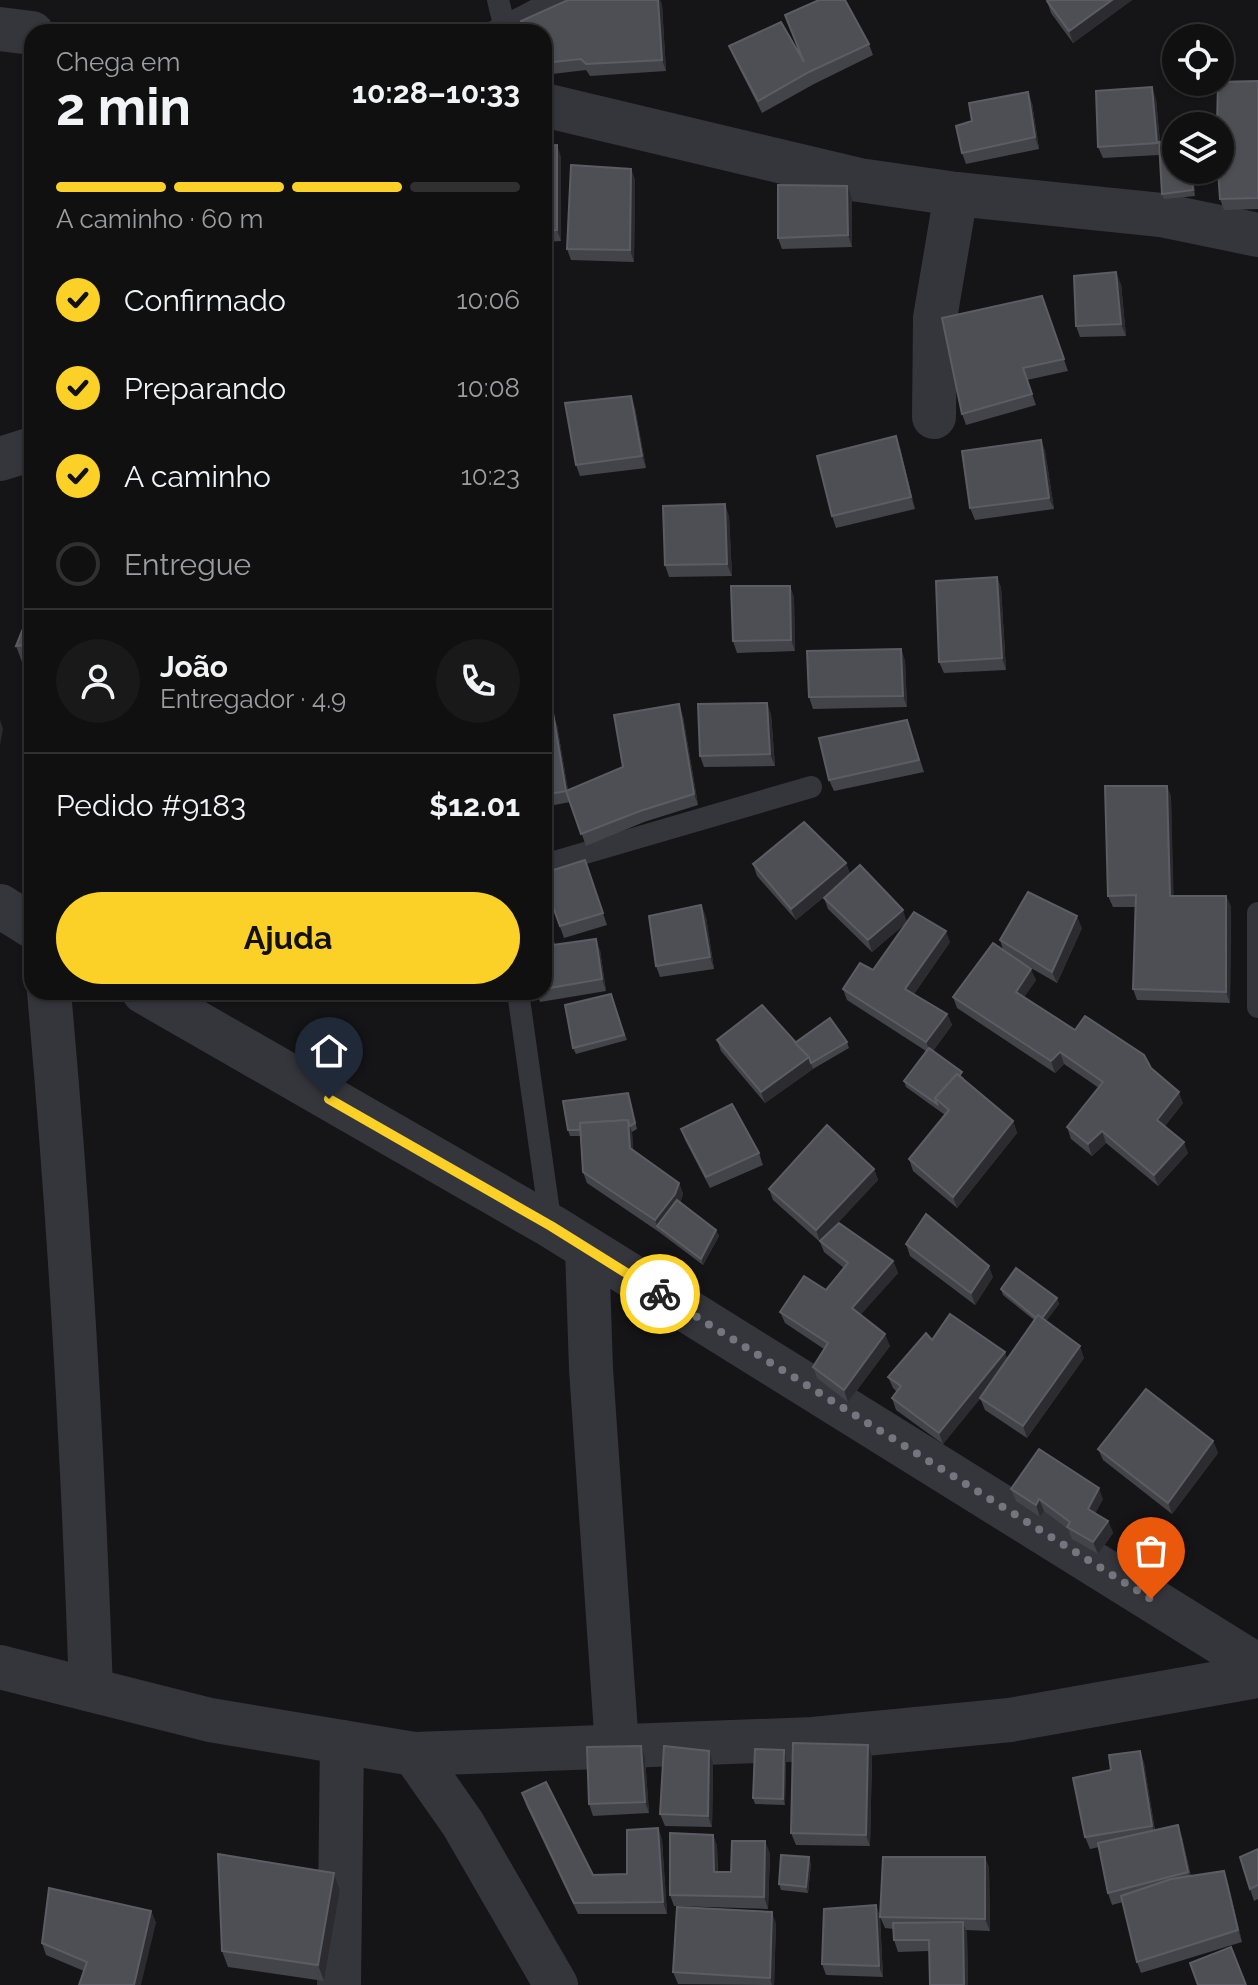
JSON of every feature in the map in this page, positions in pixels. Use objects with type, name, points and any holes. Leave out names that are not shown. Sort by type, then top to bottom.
[{"type":"street","points":[[0,29],[24,32]]},
{"type":"street","points":[[552,107],[859,180],[956,194],[1161,215],[1258,235]]},
{"type":"street","points":[[934,417],[935,318],[956,194]]},
{"type":"street","points":[[0,459],[24,452]]},
{"type":"street","points":[[0,906],[24,921]]},
{"type":"street","points":[[50,1000],[67,1191],[84,1475],[91,1690]]},
{"type":"street","points":[[158,1000],[551,1226],[1258,1666]]},
{"type":"street","points":[[587,1249],[591,1369],[617,1747]]},
{"type":"street","points":[[0,1667],[210,1720],[414,1754],[813,1739],[1010,1720],[1258,1676]]},
{"type":"street","points":[[339,1985],[342,1742]]},
{"type":"street","points":[[414,1754],[463,1824],[556,1985]]},
{"type":"lane","points":[[498,0],[500,24]]},
{"type":"lane","points":[[510,24],[555,0]]},
{"type":"lane","points":[[552,863],[811,787]]},
{"type":"lane","points":[[1258,913],[1258,1007]]},
{"type":"lane","points":[[519,1000],[551,1226]]},
{"type":"building","points":[[568,0],[658,0],[662,60],[586,64],[581,59],[552,62],[552,24],[522,24],[521,21]]},
{"type":"building","points":[[819,0],[845,0],[869,44],[809,72],[758,101],[729,46],[781,22],[804,62],[785,15]]},
{"type":"building","points":[[1048,0],[1112,0],[1069,31]]},
{"type":"building","points":[[1258,81],[1258,198],[1220,199],[1219,184],[1234,184],[1234,112],[1217,112],[1218,96],[1234,96],[1234,82]]},
{"type":"building","points":[[1152,87],[1157,143],[1098,147],[1096,91]]},
{"type":"building","points":[[1028,92],[1035,137],[962,153],[956,126],[972,121],[969,103]]},
{"type":"building","points":[[1159,142],[1162,142],[1162,184],[1192,184],[1193,190],[1162,194]]},
{"type":"building","points":[[552,145],[557,145],[557,230],[552,230]]},
{"type":"building","points":[[571,165],[631,169],[630,250],[567,249]]},
{"type":"building","points":[[778,185],[847,186],[848,235],[778,238]]},
{"type":"building","points":[[1116,272],[1121,324],[1076,326],[1074,276]]},
{"type":"building","points":[[1042,296],[1064,359],[1023,368],[1032,394],[962,414],[942,318]]},
{"type":"building","points":[[631,396],[642,456],[576,465],[565,403]]},
{"type":"building","points":[[896,436],[911,497],[832,516],[817,456]]},
{"type":"building","points":[[1041,440],[1049,498],[970,508],[962,451]]},
{"type":"building","points":[[725,504],[727,564],[665,565],[663,506]]},
{"type":"building","points":[[997,577],[1002,658],[939,662],[936,581]]},
{"type":"building","points":[[731,586],[790,586],[791,640],[733,641]]},
{"type":"building","points":[[24,626],[24,645],[16,646]]},
{"type":"building","points":[[901,649],[903,696],[809,697],[807,651]]},
{"type":"building","points":[[767,703],[770,754],[700,756],[698,704]]},
{"type":"building","points":[[679,704],[694,794],[581,834],[566,791],[623,767],[614,715]]},
{"type":"building","points":[[552,713],[566,791],[552,794]]},
{"type":"building","points":[[907,720],[919,760],[829,780],[819,738]]},
{"type":"building","points":[[1105,786],[1167,786],[1170,896],[1226,896],[1226,992],[1133,989],[1136,895],[1108,896]]},
{"type":"building","points":[[804,822],[846,863],[791,909],[753,864]]},
{"type":"building","points":[[585,860],[603,913],[560,926],[552,904],[552,870]]},
{"type":"building","points":[[860,865],[903,910],[868,940],[824,898]]},
{"type":"building","points":[[1028,892],[1077,916],[1052,972],[1000,940]]},
{"type":"building","points":[[701,905],[710,957],[656,966],[649,916]]},
{"type":"building","points":[[914,912],[946,931],[905,989],[947,1014],[926,1042],[843,989],[860,963],[873,970]]},
{"type":"building","points":[[596,939],[602,979],[552,988],[552,940],[553,945]]},
{"type":"building","points":[[993,943],[1031,969],[1016,992],[1075,1030],[1085,1016],[1144,1055],[1151,1068],[1179,1092],[1157,1120],[1184,1142],[1154,1175],[1102,1131],[1088,1144],[1067,1127],[1103,1082],[1060,1052],[1051,1061],[953,997]]},
{"type":"building","points":[[611,994],[624,1035],[573,1048],[565,1005]]},
{"type":"building","points":[[762,1005],[809,1057],[761,1092],[717,1040]]},
{"type":"building","points":[[830,1018],[847,1042],[811,1063],[795,1043]]},
{"type":"building","points":[[929,1048],[962,1072],[935,1098],[937,1104],[904,1081]]},
{"type":"building","points":[[957,1074],[1013,1121],[953,1197],[909,1159],[949,1110],[935,1098]]},
{"type":"building","points":[[628,1093],[635,1123],[630,1126],[628,1120],[580,1123],[580,1130],[568,1130],[563,1101]]},
{"type":"building","points":[[732,1104],[759,1153],[706,1177],[681,1129]]},
{"type":"building","points":[[628,1120],[630,1148],[679,1183],[675,1194],[655,1220],[583,1172],[580,1123]]},
{"type":"building","points":[[827,1125],[874,1169],[816,1230],[769,1189]]},
{"type":"building","points":[[677,1200],[716,1230],[701,1259],[657,1226]]},
{"type":"building","points":[[926,1214],[989,1266],[971,1293],[906,1244]]},
{"type":"building","points":[[839,1223],[893,1261],[852,1308],[885,1334],[844,1390],[813,1367],[828,1343],[780,1312],[804,1276],[826,1290],[848,1263],[820,1241]]},
{"type":"building","points":[[1016,1268],[1057,1298],[1042,1318],[1038,1315],[1036,1318],[1001,1289]]},
{"type":"building","points":[[950,1314],[1005,1352],[939,1433],[892,1398],[901,1386],[888,1377],[926,1333],[932,1340]]},
{"type":"building","points":[[1038,1315],[1080,1346],[1023,1426],[980,1398]]},
{"type":"building","points":[[1146,1389],[1213,1441],[1168,1503],[1098,1449]]},
{"type":"building","points":[[1039,1449],[1099,1488],[1088,1509],[1108,1521],[1093,1542],[1067,1527],[1070,1522],[1039,1499],[1036,1505],[1011,1489]]},
{"type":"building","points":[[793,1743],[868,1745],[866,1835],[791,1833]]},
{"type":"building","points":[[641,1746],[645,1802],[589,1804],[587,1747]]},
{"type":"building","points":[[664,1746],[709,1751],[708,1816],[660,1814]]},
{"type":"building","points":[[755,1749],[784,1750],[783,1799],[753,1798]]},
{"type":"building","points":[[1140,1751],[1152,1826],[1085,1837],[1073,1778],[1111,1770],[1109,1755]]},
{"type":"building","points":[[546,1782],[593,1875],[627,1874],[627,1830],[658,1828],[663,1902],[574,1903],[522,1793]]},
{"type":"building","points":[[1178,1825],[1188,1872],[1108,1893],[1098,1843]]},
{"type":"building","points":[[670,1833],[713,1835],[714,1872],[731,1872],[732,1841],[765,1841],[764,1897],[670,1895]]},
{"type":"building","points":[[1258,1849],[1258,1885],[1250,1889],[1240,1857]]},
{"type":"building","points":[[218,1854],[334,1873],[318,1965],[222,1951]]},
{"type":"building","points":[[781,1855],[809,1857],[806,1887],[779,1884]]},
{"type":"building","points":[[883,1857],[985,1857],[985,1919],[880,1917]]},
{"type":"building","points":[[1224,1871],[1238,1930],[1137,1962],[1121,1896],[1171,1879]]},
{"type":"building","points":[[49,1888],[151,1911],[134,1985],[79,1985],[87,1962],[42,1943]]},
{"type":"building","points":[[876,1905],[879,1966],[822,1964],[824,1909]]},
{"type":"building","points":[[677,1907],[772,1912],[770,1978],[673,1972]]},
{"type":"building","points":[[963,1922],[964,1985],[930,1985],[929,1940],[894,1940],[893,1923]]},
{"type":"building","points":[[1231,1947],[1246,1985],[1198,1985],[1190,1963]]},
{"type":"way so far","points":[[660,1294],[1151,1599]]},
{"type":"route","points":[[329,1099],[551,1226],[660,1294]]}]
